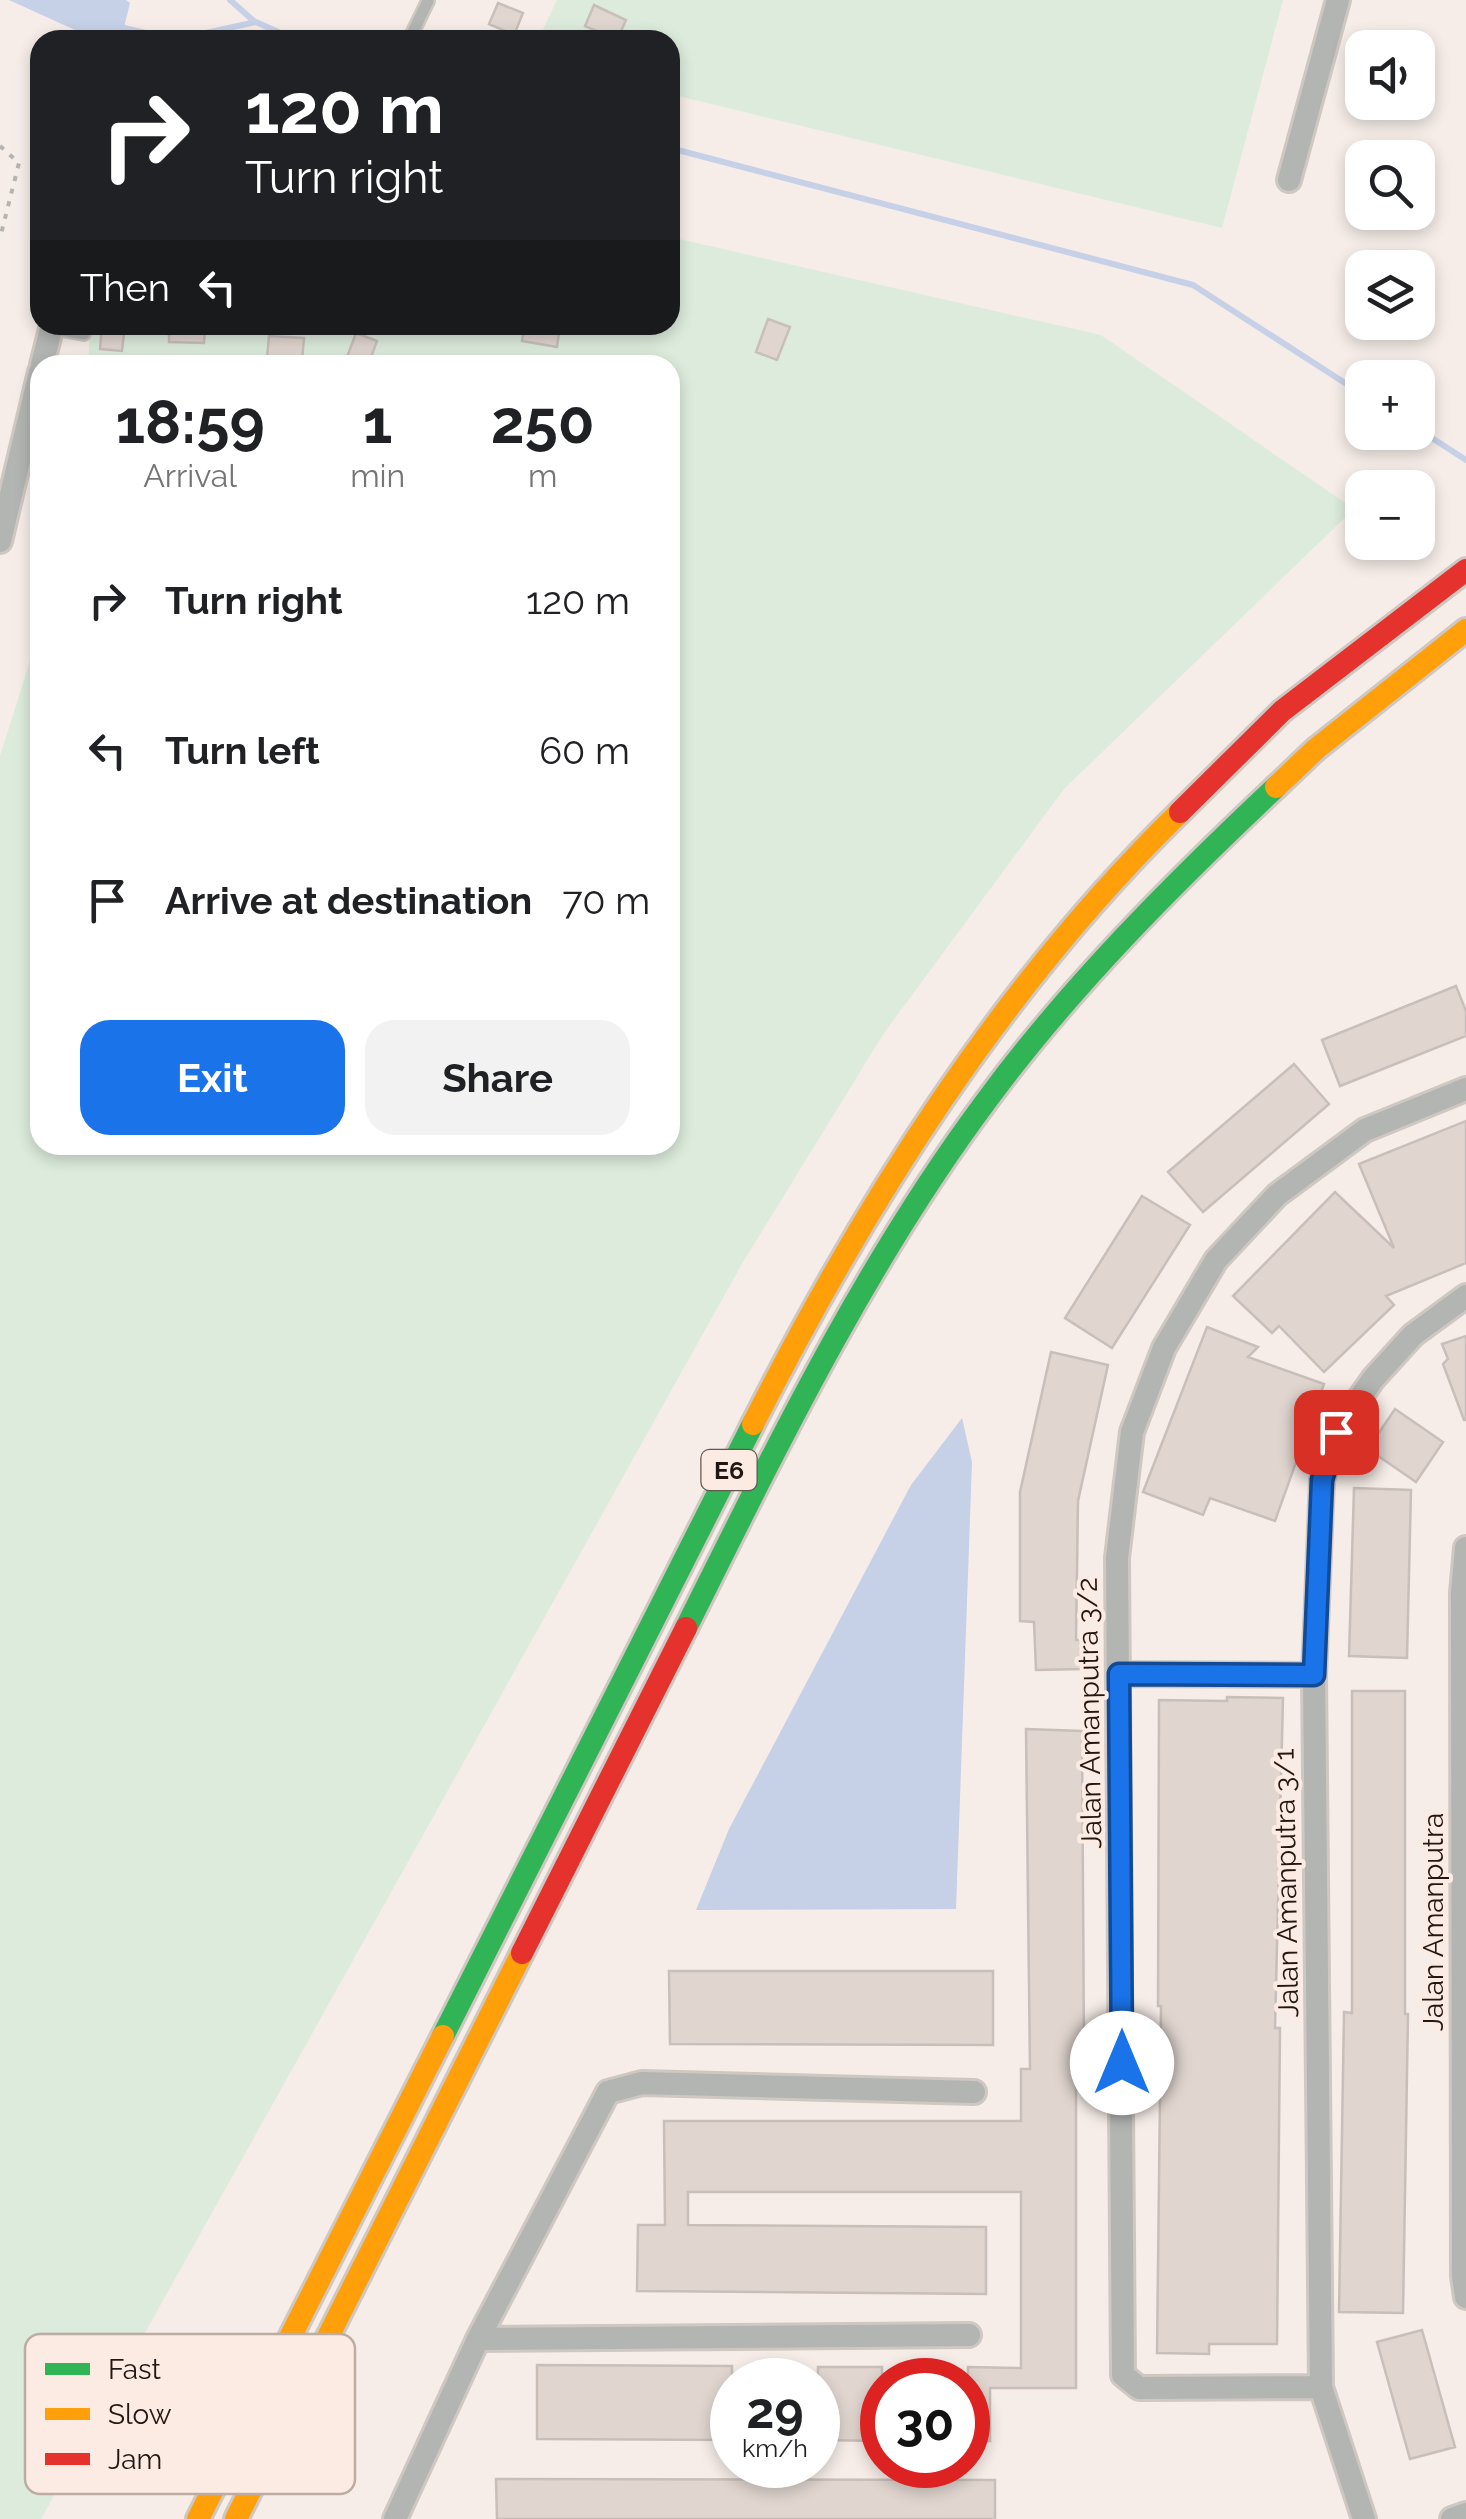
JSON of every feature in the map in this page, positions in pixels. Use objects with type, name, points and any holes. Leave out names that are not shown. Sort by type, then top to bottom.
[{"type":"highway","name":"E6","points":[[292,2334],[758,1412],[859,1227],[944,1095],[1064,936],[1169,822],[1282,710],[1466,570]]},
{"type":"highway","name":"E6","points":[[329,2334],[776,1449],[902,1229],[986,1100],[1099,965],[1205,854],[1316,749],[1466,630]]},
{"type":"highway","name":"E6","points":[[198,2519],[211,2494]]},
{"type":"highway","name":"E6","points":[[236,2519],[249,2494]]},
{"type":"street","points":[[1289,180],[1338,0]]},
{"type":"street","points":[[0,540],[30,414]]},
{"type":"street","name":"Jalan Amanputra 3/2","points":[[1321,2387],[1139,2388],[1123,2374],[1117,1558],[1132,1432],[1172,1333],[1216,1260],[1277,1194],[1365,1130],[1466,1089]]},
{"type":"street","name":"Jalan Amanputra 3/1","points":[[1364,2519],[1321,2387],[1314,1675],[1322,1480],[1336,1432],[1373,1379],[1412,1335],[1466,1296]]},
{"type":"street","name":"Jalan Amanputra","points":[[1466,1548],[1462,1609],[1466,2297]]},
{"type":"street","points":[[1119,1674],[1314,1675]]},
{"type":"street","points":[[395,2519],[478,2339],[608,2092],[642,2082],[974,2092]]},
{"type":"street","points":[[478,2339],[969,2335]]},
{"type":"street","points":[[1452,2519],[1466,2514]]},
{"type":"lane","points":[[413,30],[428,1]]},
{"type":"path","points":[[0,146],[19,163],[0,238]]},
{"type":"green space","points":[[557,0],[1283,0],[1222,228],[680,96],[680,30],[543,30]]},
{"type":"green space","points":[[680,239],[1101,335],[1345,503],[1345,518],[1064,789],[884,1033],[743,1262],[144,2334],[25,2334],[25,2494],[55,2494],[41,2519],[0,2519],[0,756],[30,661],[30,1155],[680,1155],[680,355],[88,355],[90,335],[680,335]]},
{"type":"water","points":[[9,0],[130,3],[123,30],[75,30]]},
{"type":"water","points":[[962,1418],[972,1462],[956,1909],[696,1910],[729,1829],[911,1485]]},
{"type":"building","points":[[498,3],[523,13],[516,30],[489,24]]},
{"type":"building","points":[[594,5],[626,20],[622,30],[585,26]]},
{"type":"building","points":[[768,319],[790,327],[777,360],[756,352]]},
{"type":"building","points":[[101,335],[124,335],[122,351],[100,349]]},
{"type":"building","points":[[169,335],[204,335],[204,343],[169,342]]},
{"type":"building","points":[[355,335],[377,341],[372,355],[348,355]]},
{"type":"building","points":[[523,335],[559,335],[557,347],[522,341]]},
{"type":"building","points":[[269,336],[304,338],[303,355],[267,355]]},
{"type":"building","points":[[1456,986],[1466,1011],[1466,1036],[1340,1086],[1322,1040]]},
{"type":"building","points":[[1294,1064],[1329,1104],[1203,1212],[1168,1172]]},
{"type":"building","points":[[1466,1121],[1466,1263],[1386,1296],[1394,1305],[1324,1372],[1279,1326],[1272,1333],[1233,1296],[1335,1192],[1394,1248],[1359,1164]]},
{"type":"building","points":[[1142,1196],[1190,1225],[1112,1348],[1065,1318]]},
{"type":"building","points":[[1207,1327],[1258,1347],[1248,1357],[1324,1384],[1275,1521],[1210,1498],[1203,1515],[1143,1492]]},
{"type":"building","points":[[1466,1336],[1464,1420],[1443,1364],[1448,1359],[1442,1344]]},
{"type":"building","points":[[1051,1352],[1108,1365],[1078,1501],[1076,1640],[1082,1640],[1082,1669],[1036,1670],[1034,1622],[1020,1621],[1020,1492]]},
{"type":"building","points":[[1395,1409],[1443,1442],[1416,1482],[1368,1449]]},
{"type":"building","points":[[1354,1488],[1411,1490],[1407,1658],[1349,1656]]},
{"type":"building","points":[[1352,1691],[1405,1691],[1408,2014],[1403,2313],[1339,2312],[1344,2012],[1352,2013]]},
{"type":"building","points":[[1227,1697],[1283,1698],[1275,2028],[1280,2028],[1277,2344],[1209,2344],[1209,2354],[1157,2353],[1159,1700],[1227,1701]]},
{"type":"building","points":[[1026,1729],[1082,1731],[1084,2048],[1076,2048],[1076,2388],[990,2388],[990,2367],[1021,2368],[1021,2192],[688,2192],[688,2225],[986,2227],[986,2294],[637,2291],[638,2225],[665,2225],[664,2121],[1021,2121],[1021,2069],[1030,2069]]},
{"type":"building","points":[[669,1971],[993,1971],[993,2045],[670,2044]]},
{"type":"building","points":[[1422,2330],[1455,2447],[1410,2459],[1377,2342]]},
{"type":"building","points":[[537,2365],[710,2366],[710,2440],[537,2439]]},
{"type":"building","points":[[840,2367],[860,2367],[860,2441],[840,2440]]},
{"type":"building","points":[[496,2479],[710,2479],[710,2488],[840,2488],[840,2480],[860,2480],[860,2488],[990,2488],[990,2480],[995,2480],[995,2519],[497,2519]]},
{"type":"waterway","points":[[230,0],[255,22]]},
{"type":"waterway","points":[[220,30],[256,22],[274,30]]},
{"type":"waterway","points":[[124,28],[133,30]]},
{"type":"waterway","points":[[680,151],[1193,285],[1345,383]]},
{"type":"waterway","points":[[1435,440],[1466,460]]},
{"type":"traffic: fast","points":[[686,1628],[825,1357],[943,1162],[1019,1058],[1088,976],[1276,787]]},
{"type":"traffic: fast","points":[[443,2036],[753,1424]]},
{"type":"traffic: slow","points":[[1276,787],[1316,749],[1466,630]]},
{"type":"traffic: slow","points":[[753,1424],[842,1259],[942,1100],[1054,950],[1180,812]]},
{"type":"traffic: slow","points":[[329,2334],[522,1953]]},
{"type":"traffic: slow","points":[[292,2334],[443,2036]]},
{"type":"traffic: slow","points":[[198,2519],[211,2494]]},
{"type":"traffic: slow","points":[[236,2519],[249,2494]]},
{"type":"traffic: jam","points":[[1180,812],[1282,711],[1466,570]]},
{"type":"traffic: jam","points":[[522,1953],[686,1628]]},
{"type":"route","points":[[1122,2063],[1119,1674],[1314,1675],[1322,1480],[1336,1432]]}]
